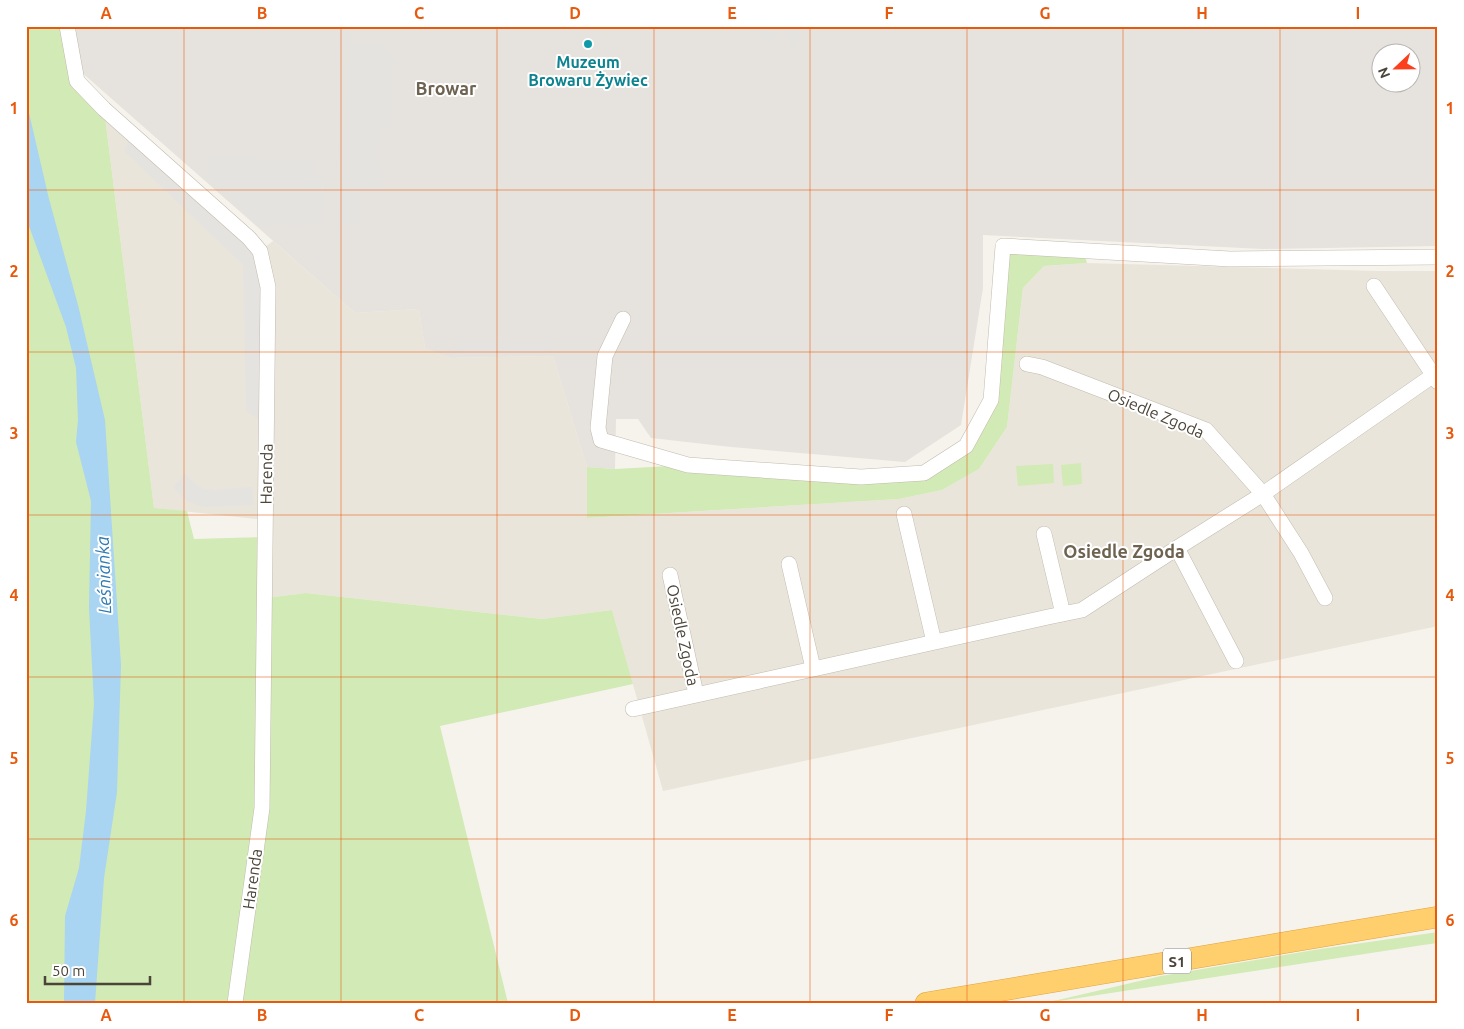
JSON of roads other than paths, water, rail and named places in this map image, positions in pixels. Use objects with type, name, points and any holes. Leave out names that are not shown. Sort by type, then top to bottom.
[{"type":"highway","name":"S1","points":[[926,1003],[1438,918]]},
{"type":"street","name":"Harenda","points":[[67,26],[77,81],[104,109],[249,238],[260,251],[268,287],[262,808],[235,1003]]},
{"type":"street","points":[[624,319],[605,356],[598,428],[601,440],[688,465],[861,477],[924,473],[966,446],[991,400],[1004,246],[1230,259],[1438,257]]},
{"type":"street","name":"Osiedle Zgoda","points":[[633,709],[1082,610],[1263,494],[1436,377],[1374,286]]},
{"type":"street","name":"Osiedle Zgoda","points":[[1027,364],[1042,367],[1206,430],[1263,494],[1301,553],[1325,598]]},
{"type":"street","points":[[904,514],[934,642]]},
{"type":"street","points":[[1044,534],[1063,614]]},
{"type":"street","points":[[1177,548],[1236,661]]},
{"type":"street","points":[[789,564],[813,668]]},
{"type":"street","name":"Osiedle Zgoda","points":[[670,575],[696,694]]},
{"type":"water","name":"Leśnianka","points":[[26,100],[105,420],[121,665],[117,792],[104,878],[95,1003],[64,1003],[65,916],[79,868],[86,811],[94,704],[89,608],[91,501],[76,442],[78,420],[76,368],[66,327],[26,218]]},
{"type":"place","name":"Muzeum Browaru Żywiec","points":[[588,44]]},
{"type":"district","name":"Browar","points":[[446,88]]},
{"type":"district","name":"Osiedle Zgoda","points":[[1124,551]]}]
